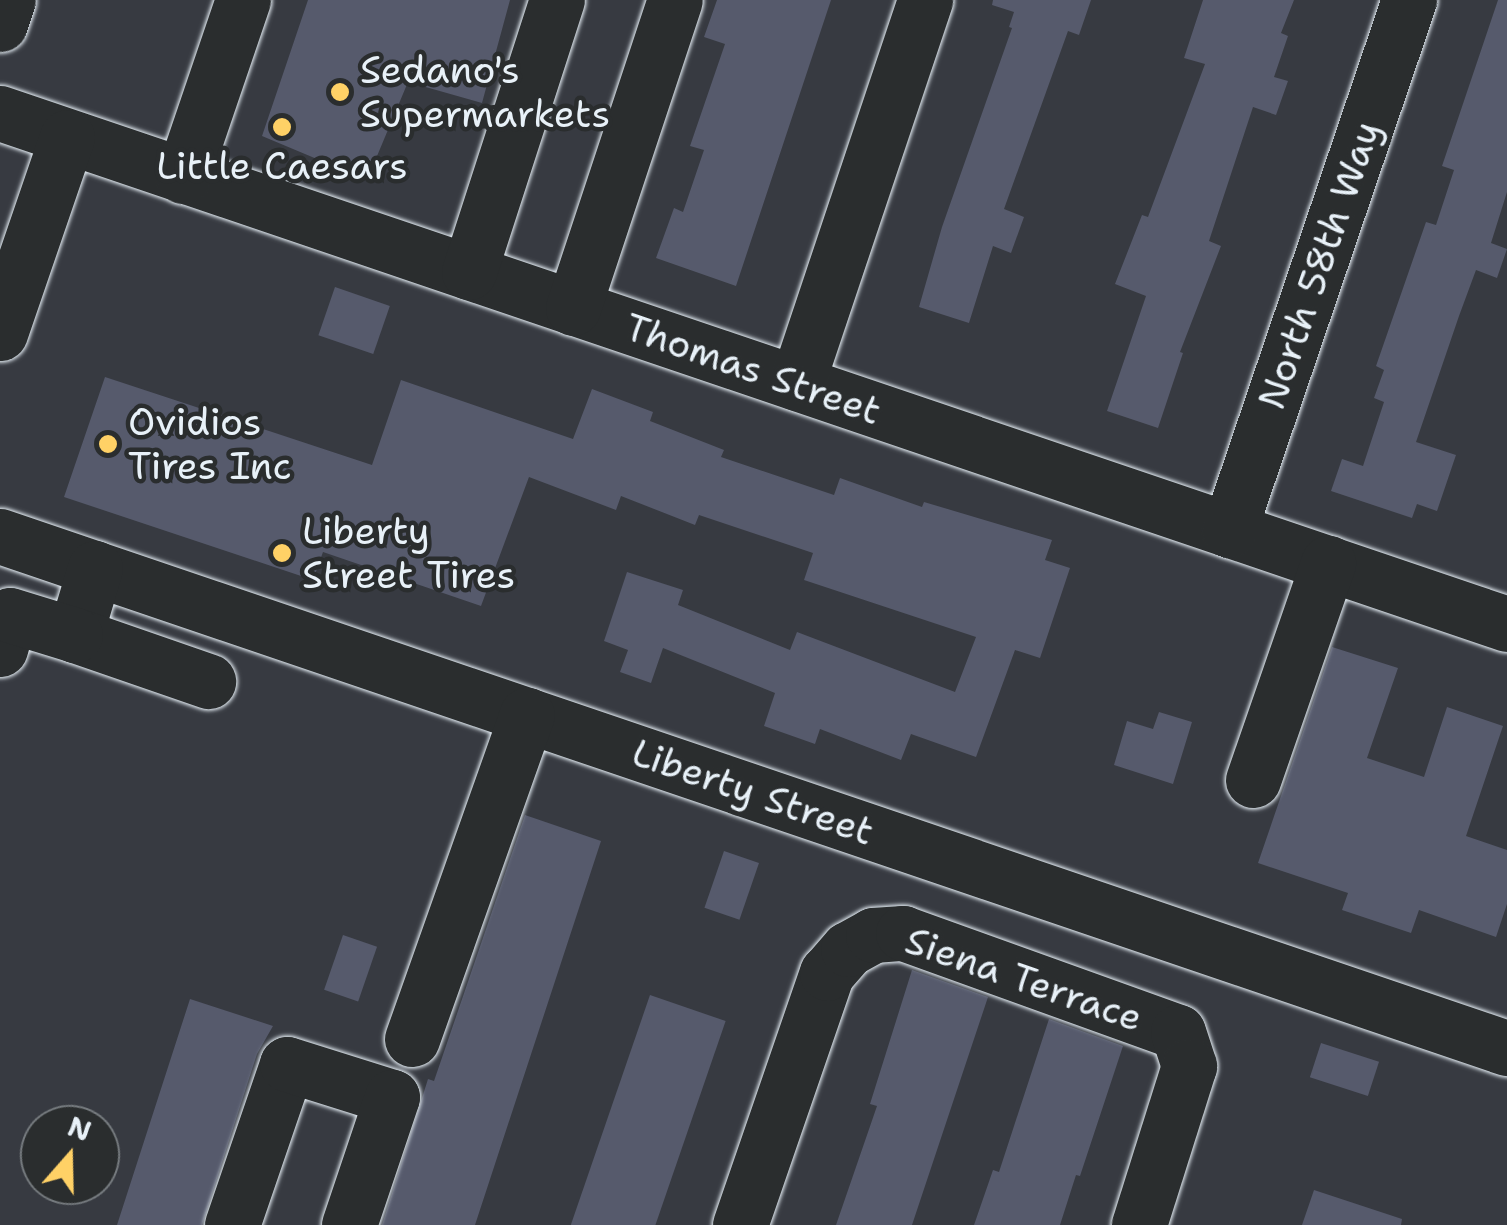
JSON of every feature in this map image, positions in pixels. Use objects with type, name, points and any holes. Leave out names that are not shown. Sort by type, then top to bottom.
[{"type":"street","points":[[0,24],[8,0]]},
{"type":"street","points":[[183,176],[243,0]]},
{"type":"street","points":[[469,272],[557,0]]},
{"type":"street","points":[[797,384],[925,0]]},
{"type":"street","name":"North 58th Way","points":[[1228,530],[1408,0]]},
{"type":"street","points":[[572,308],[660,5]]},
{"type":"street","name":"Thomas Street","points":[[0,113],[1507,624]]},
{"type":"street","points":[[0,333],[67,137]]},
{"type":"street","name":"Liberty Street","points":[[0,536],[1507,1048]]},
{"type":"street","points":[[1253,780],[1328,563]]},
{"type":"street","points":[[75,636],[96,568]]},
{"type":"street","points":[[0,649],[10,615],[208,681]]},
{"type":"street","points":[[412,1039],[526,715]]},
{"type":"street","name":"Siena Terrace","points":[[740,1225],[827,974],[848,949],[874,936],[903,932],[1178,1032],[1189,1066],[1139,1225]]},
{"type":"street","points":[[232,1225],[287,1064],[392,1098],[349,1225]]},
{"type":"building","name":"Sedano's Supermarkets","points":[[308,0],[510,0],[482,103],[408,82],[367,180],[262,136]]},
{"type":"building","points":[[717,0],[831,0],[736,286],[656,258],[674,208],[683,212],[704,150],[690,146],[725,44],[704,37]]},
{"type":"building","points":[[993,0],[1091,0],[1079,35],[1068,31],[1004,209],[1024,217],[1011,253],[993,246],[969,323],[919,307],[942,227],[1012,28],[1009,27],[1014,12],[992,5]]},
{"type":"building","points":[[1203,0],[1294,0],[1281,33],[1288,36],[1274,77],[1288,81],[1276,115],[1253,107],[1209,241],[1221,246],[1180,352],[1183,353],[1158,428],[1107,411],[1146,296],[1115,284],[1142,215],[1148,217],[1205,64],[1184,58]]},
{"type":"building","points":[[1498,0],[1507,0],[1507,192],[1491,243],[1507,249],[1497,278],[1476,270],[1459,316],[1416,442],[1456,455],[1437,511],[1417,504],[1412,518],[1331,491],[1342,459],[1363,466],[1384,402],[1374,398],[1384,370],[1376,366],[1426,222],[1436,225],[1454,170],[1442,166]]},
{"type":"building","points":[[335,287],[390,306],[373,354],[318,335]]},
{"type":"building","points":[[105,377],[372,465],[401,380],[573,439],[592,389],[653,412],[650,421],[724,450],[721,457],[834,495],[840,478],[922,507],[924,502],[1052,540],[1045,560],[1070,568],[1040,658],[1015,650],[976,757],[911,734],[901,760],[820,729],[815,744],[764,726],[775,693],[663,648],[651,683],[620,672],[628,650],[604,641],[627,572],[683,590],[678,605],[790,650],[797,632],[955,692],[976,637],[804,580],[813,553],[699,515],[695,525],[621,496],[616,510],[529,477],[481,606],[323,552],[313,580],[64,497]]},
{"type":"building","points":[[1332,647],[1398,668],[1367,758],[1424,777],[1447,707],[1503,726],[1466,836],[1507,850],[1507,904],[1496,937],[1419,910],[1411,933],[1342,910],[1348,893],[1258,863]]},
{"type":"building","points":[[1159,712],[1192,722],[1173,784],[1114,765],[1127,721],[1153,729]]},
{"type":"building","points":[[525,815],[601,841],[475,1225],[382,1225],[428,1079],[434,1081]]},
{"type":"building","points":[[724,851],[759,863],[739,920],[704,908]]},
{"type":"building","points":[[343,935],[377,947],[358,1002],[324,990]]},
{"type":"building","points":[[912,970],[988,997],[912,1225],[836,1225],[877,1106],[870,1104]]},
{"type":"building","points":[[650,995],[726,1021],[655,1225],[571,1225]]},
{"type":"building","points":[[190,999],[273,1026],[257,1054],[202,1225],[117,1225]]},
{"type":"building","points":[[1049,1019],[1123,1046],[1080,1176],[1076,1175],[1060,1225],[974,1225],[993,1170],[999,1172]]},
{"type":"building","points":[[1321,1043],[1379,1062],[1368,1096],[1310,1077]]},
{"type":"building","points":[[1314,1190],[1402,1219],[1401,1225],[1302,1225]]},
{"type":"place","name":"Sedano's Supermarkets","points":[[340,92]]},
{"type":"place","name":"Little Caesars","points":[[282,127]]},
{"type":"place","name":"Ovidios Tires Inc","points":[[108,444]]},
{"type":"place","name":"Liberty Street Tires","points":[[282,553]]}]
